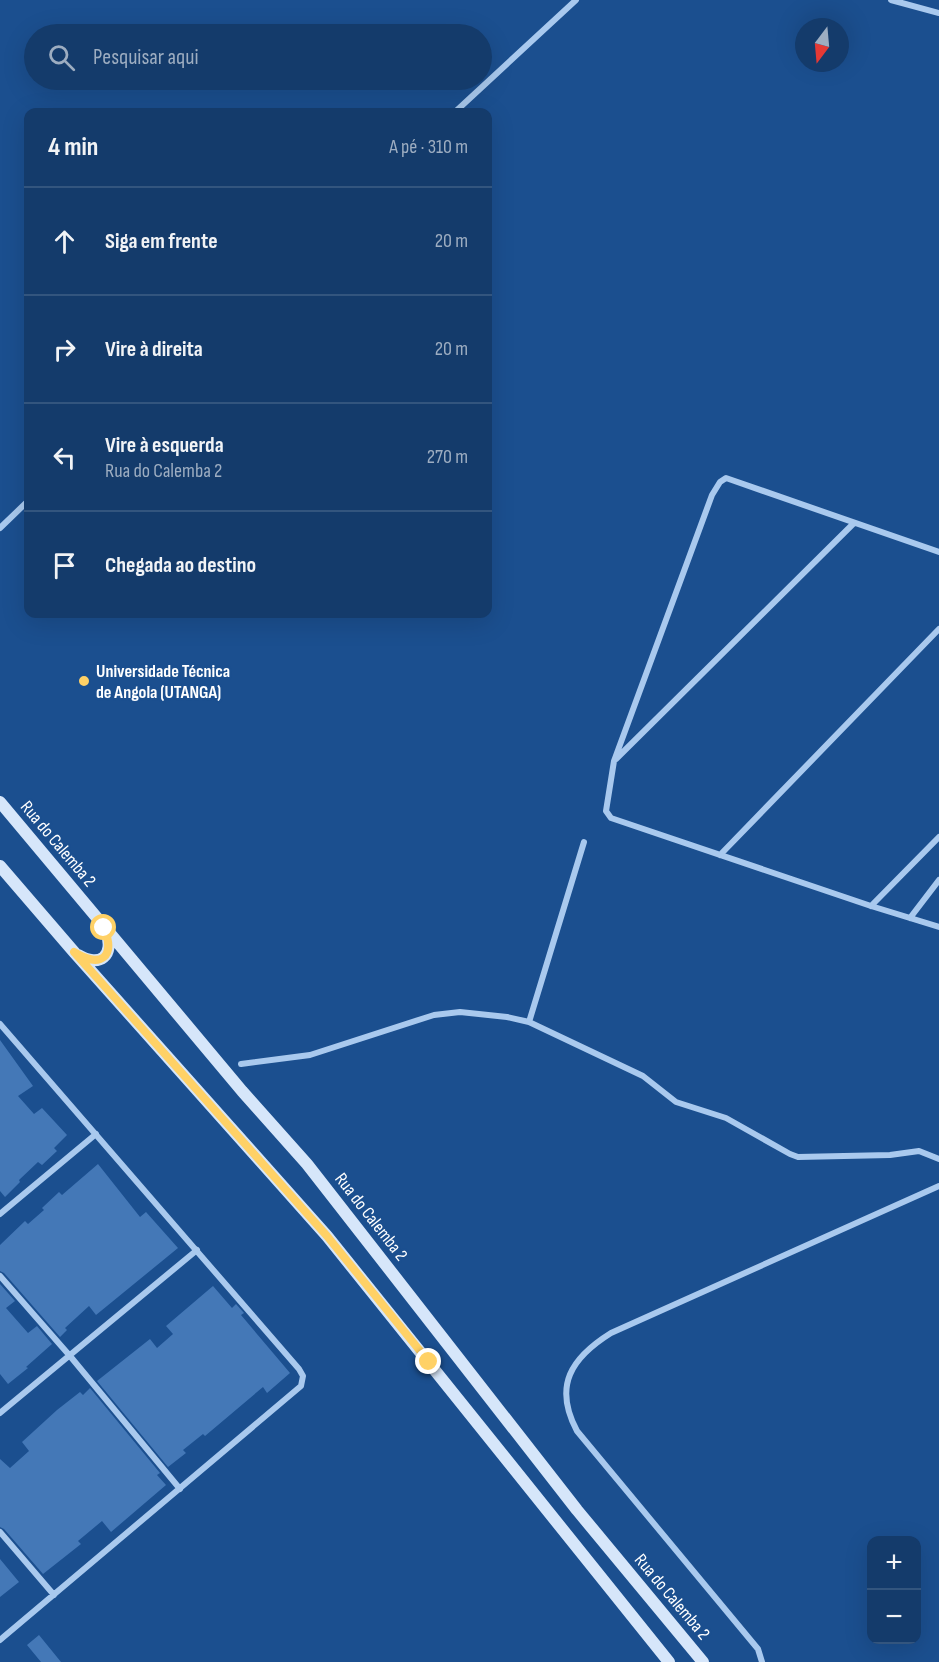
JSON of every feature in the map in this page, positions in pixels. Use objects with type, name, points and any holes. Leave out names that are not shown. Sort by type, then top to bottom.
[{"type":"main road","name":"Rua do Calemba 2","points":[[0,802],[242,1091],[307,1164],[577,1510],[703,1662]]},
{"type":"main road","points":[[0,866],[334,1244],[669,1662]]},
{"type":"main road","points":[[0,876],[26,895]]},
{"type":"main road","points":[[74,952],[90,961],[105,957],[109,951],[109,943],[104,928]]},
{"type":"street","points":[[492,78],[576,0]]},
{"type":"street","points":[[891,0],[939,13]]},
{"type":"street","points":[[459,108],[479,90]]},
{"type":"street","points":[[939,552],[726,478],[720,482],[712,495],[614,760],[606,805],[607,814],[611,818],[939,927]]},
{"type":"street","points":[[0,528],[24,505]]},
{"type":"street","points":[[614,760],[854,523]]},
{"type":"street","points":[[720,855],[939,629]]},
{"type":"street","points":[[872,906],[939,837]]},
{"type":"street","points":[[530,1022],[584,842]]},
{"type":"street","points":[[910,918],[939,880]]},
{"type":"street","points":[[241,1064],[310,1055],[434,1015],[450,1012],[507,1017],[530,1022],[643,1076],[682,1104],[726,1118],[798,1157],[890,1155],[919,1151],[939,1159]]},
{"type":"street","points":[[0,1024],[197,1250],[303,1376],[301,1386],[0,1640]]},
{"type":"street","points":[[0,1214],[96,1134]]},
{"type":"street","points":[[767,1662],[577,1431],[569,1416],[565,1401],[571,1371],[581,1355],[611,1333],[939,1186]]},
{"type":"street","points":[[0,1413],[197,1250]]},
{"type":"street","points":[[0,1276],[70,1356],[180,1489]]},
{"type":"street","points":[[0,1532],[54,1595]]},
{"type":"street","points":[[758,1649],[762,1662]]},
{"type":"building","points":[[0,1040],[33,1086],[18,1096],[34,1114],[42,1108],[67,1135],[54,1148],[57,1151],[42,1165],[38,1162],[5,1197],[0,1191]]},
{"type":"building","points":[[98,1164],[140,1217],[146,1212],[178,1248],[96,1315],[89,1306],[65,1328],[67,1330],[60,1337],[0,1271],[0,1245],[25,1221],[28,1224],[44,1210],[42,1208],[59,1192],[62,1195]]},
{"type":"building","points":[[0,1284],[15,1301],[6,1308],[28,1333],[37,1326],[52,1344],[8,1384],[0,1374]]},
{"type":"building","points":[[213,1286],[232,1308],[236,1304],[244,1313],[241,1315],[290,1373],[267,1393],[263,1387],[205,1436],[203,1434],[183,1450],[186,1453],[168,1467],[97,1381],[150,1339],[157,1348],[173,1334],[166,1326]]},
{"type":"building","points":[[90,1388],[160,1473],[157,1475],[166,1485],[111,1532],[102,1521],[78,1541],[81,1544],[43,1574],[0,1527],[0,1459],[10,1468],[29,1451],[22,1442],[57,1410],[80,1392],[83,1395]]},
{"type":"building","points":[[0,1559],[19,1582],[0,1597]]},
{"type":"building","points":[[39,1635],[61,1662],[41,1662],[27,1645]]},
{"type":"place","name":"Universidade Técnica de Angola (UTANGA)","points":[[84,681]]},
{"type":"route","points":[[104,928],[109,943],[109,951],[105,957],[90,961],[74,952],[327,1236],[429,1362]]}]
